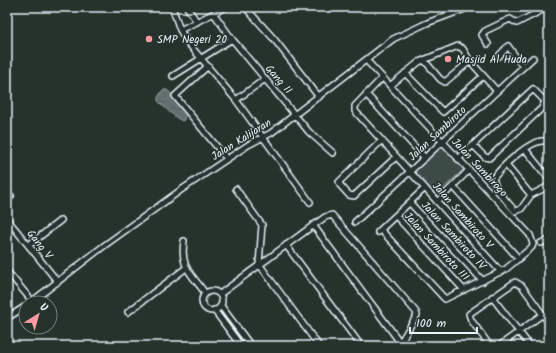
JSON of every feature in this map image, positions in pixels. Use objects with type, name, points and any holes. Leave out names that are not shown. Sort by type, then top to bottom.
[{"type":"street","points":[[172,7],[180,30],[236,100],[262,138],[310,202]]},
{"type":"street","points":[[188,7],[197,22]]},
{"type":"street","points":[[180,30],[226,7]]},
{"type":"street","points":[[246,7],[274,39],[320,97]]},
{"type":"street","points":[[488,44],[482,35],[485,31],[510,19],[517,23],[549,7]]},
{"type":"street","name":"Jalan Kalijaran","points":[[40,295],[123,232],[227,159],[262,138],[320,97],[402,33],[466,8]]},
{"type":"street","name":"Gang II","points":[[214,14],[232,39],[296,114],[309,132],[332,153]]},
{"type":"street","points":[[173,76],[232,39]]},
{"type":"street","points":[[390,86],[416,64],[458,46],[465,51],[470,61],[497,91]]},
{"type":"street","points":[[499,56],[508,46],[523,67]]},
{"type":"street","name":"Jalan Sambiroto","points":[[355,222],[533,58]]},
{"type":"street","name":"Jalan Sambirogo","points":[[366,60],[530,235],[533,246],[519,259]]},
{"type":"street","points":[[424,60],[440,79],[445,82],[470,61]]},
{"type":"street","points":[[208,66],[175,96],[227,159]]},
{"type":"street","points":[[405,73],[442,111],[446,111],[483,76]]},
{"type":"street","points":[[236,100],[265,78]]},
{"type":"street","points":[[382,78],[366,94],[425,158]]},
{"type":"street","points":[[458,159],[473,145],[533,89],[545,101],[542,108],[488,158],[485,157],[473,145]]},
{"type":"street","name":"Jalan Sambiroto V","points":[[366,94],[354,107],[357,112],[501,272]]},
{"type":"street","points":[[382,140],[341,179],[340,185],[348,195],[354,196],[396,157]]},
{"type":"street","points":[[549,142],[538,142],[525,149],[506,165],[493,179],[497,190],[515,210],[521,209],[531,195],[549,186]]},
{"type":"street","points":[[525,149],[549,179]]},
{"type":"street","points":[[506,165],[531,195]]},
{"type":"street","points":[[437,202],[469,170]]},
{"type":"street","points":[[425,188],[380,231],[443,298],[446,299],[501,272],[519,259],[453,186]]},
{"type":"street","points":[[236,189],[262,225],[259,264],[319,346]]},
{"type":"street","name":"Jalan Sambiroto IV","points":[[410,203],[483,281]]},
{"type":"street","points":[[220,294],[313,225],[325,217],[330,215],[334,216],[417,315],[401,345],[313,225]]},
{"type":"street","name":"Jalan Sambiroto III","points":[[396,216],[464,290]]},
{"type":"street","name":"Gang V","points":[[7,219],[58,282]]},
{"type":"street","points":[[29,245],[61,220]]},
{"type":"street","points":[[541,243],[549,240]]},
{"type":"street","points":[[184,241],[182,257],[186,268],[205,293]]},
{"type":"street","points":[[286,245],[361,346]]},
{"type":"street","points":[[128,312],[186,268]]},
{"type":"street","points":[[7,271],[26,295]]},
{"type":"street","points":[[490,346],[469,316],[470,312],[516,282],[522,286],[549,323]]},
{"type":"street","points":[[205,293],[211,291],[220,294]]},
{"type":"street","points":[[205,293],[203,299],[204,306],[208,310],[214,310],[221,306]]},
{"type":"street","points":[[220,294],[222,302],[221,306],[251,346]]},
{"type":"street","points":[[492,297],[530,346]]},
{"type":"street","points":[[214,310],[241,346]]},
{"type":"street","points":[[7,318],[18,311]]},
{"type":"street","points":[[499,346],[543,314]]},
{"type":"shaded area","points":[[442,142],[466,167],[436,195],[413,170]]},
{"type":"water","points":[[163,90],[170,92],[187,113],[183,121],[158,101],[158,97]]},
{"type":"place","name":"SMP Negeri 20","points":[[149,39]]},
{"type":"place","name":"Masjid Al Huda","points":[[448,59]]}]
